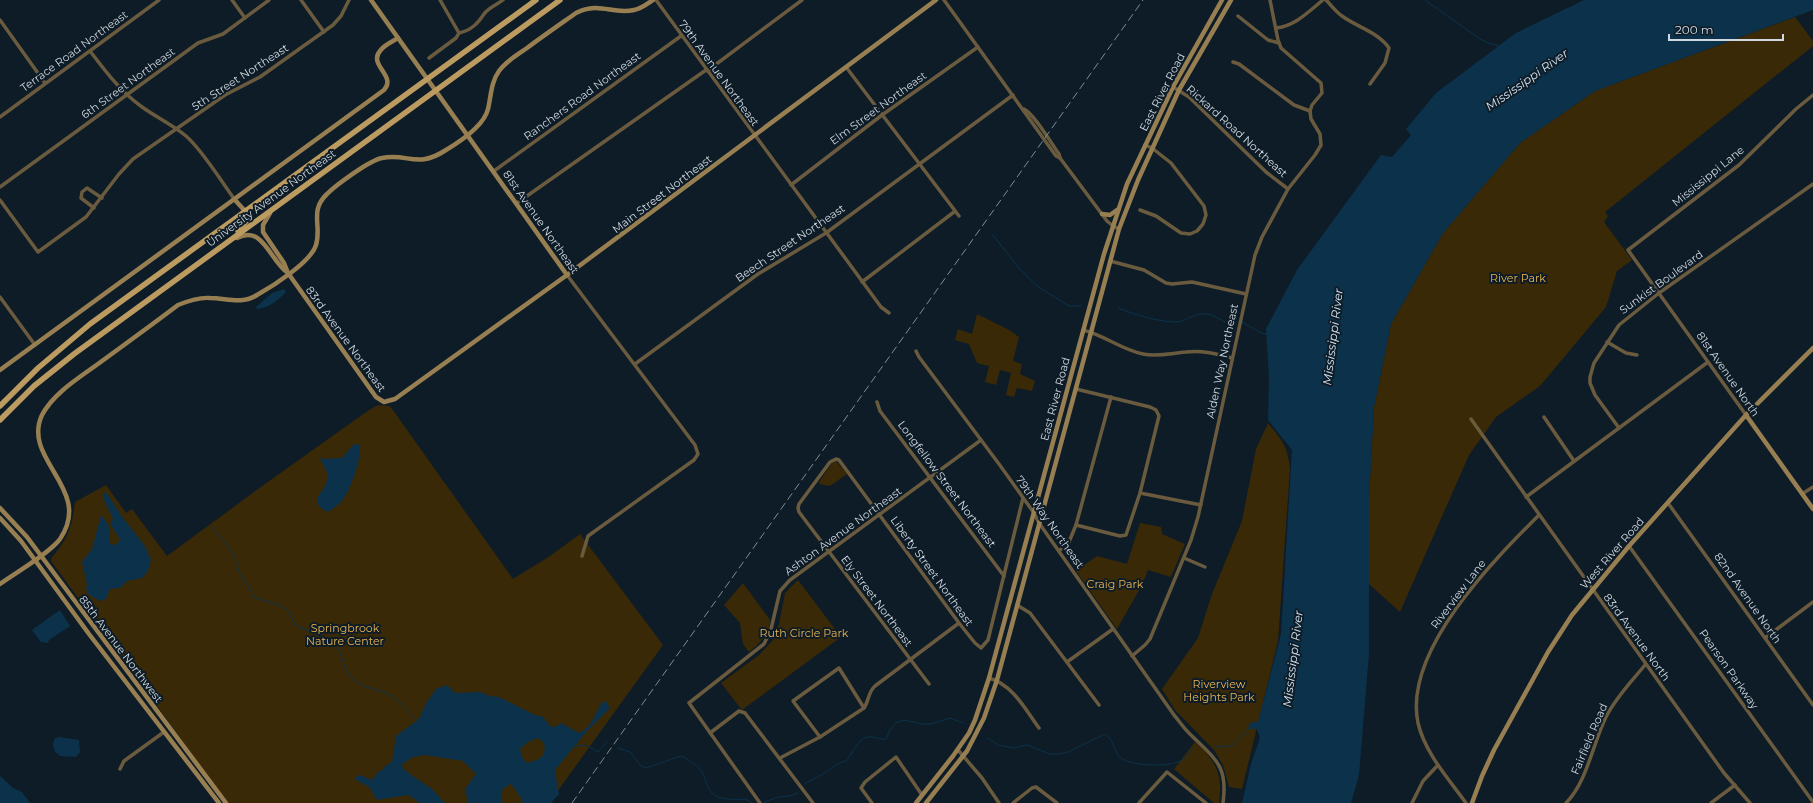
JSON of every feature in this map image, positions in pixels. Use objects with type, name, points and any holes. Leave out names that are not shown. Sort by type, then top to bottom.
[{"type":"main road","name":"University Avenue Northeast","points":[[0,406],[38,368],[79,332],[536,0]]},
{"type":"main road","name":"University Avenue Northeast","points":[[0,420],[24,395],[59,364],[560,0]]},
{"type":"main road","points":[[225,244],[246,224],[247,218],[245,211]]},
{"type":"street","name":"Terrace Road Northeast","points":[[0,117],[160,0]]},
{"type":"street","points":[[232,0],[245,18]]},
{"type":"street","name":"6th Street Northeast","points":[[0,187],[198,43],[223,34],[269,0]]},
{"type":"street","points":[[301,0],[324,32]]},
{"type":"street","name":"5th Street Northeast","points":[[94,208],[119,174],[133,160],[225,95],[260,77],[324,32],[341,16],[349,0]]},
{"type":"street","name":"81st Avenue Northeast","points":[[371,0],[567,275],[695,445],[698,454],[694,460],[588,536],[582,556]]},
{"type":"street","points":[[440,0],[459,33]]},
{"type":"street","points":[[429,58],[456,38],[459,33],[466,31],[481,20],[484,14],[503,0]]},
{"type":"street","points":[[0,584],[60,539],[67,525],[69,509],[65,489],[44,455],[39,442],[41,416],[52,400],[84,374],[178,306],[201,298],[235,301],[248,299],[262,293],[309,256],[316,247],[318,235],[317,212],[319,203],[328,193],[376,159],[388,157],[425,160],[446,150],[483,120],[488,110],[494,81],[507,62],[583,9],[594,7],[623,11],[636,10],[654,0]]},
{"type":"street","name":"79th Avenue Northeast","points":[[654,0],[754,136]]},
{"type":"street","points":[[516,203],[707,71],[802,0]]},
{"type":"street","name":"Main Street Northeast","points":[[395,399],[567,275],[936,0]]},
{"type":"street","points":[[944,0],[1056,156],[1060,158],[1102,214],[1113,226],[1120,229]]},
{"type":"street","name":"East River Road","points":[[916,803],[958,750],[975,720],[989,678],[1083,330],[1113,226],[1127,184],[1173,87],[1222,0]]},
{"type":"street","name":"East River Road","points":[[926,803],[962,757],[984,718],[1017,605],[1120,229],[1138,180],[1180,90],[1231,0]]},
{"type":"street","points":[[1233,62],[1240,64],[1294,105],[1310,111],[1322,93],[1321,83],[1318,79],[1284,52],[1278,43],[1270,0]]},
{"type":"street","points":[[1276,28],[1294,23],[1324,0],[1342,16],[1360,25],[1385,43],[1389,48],[1385,63],[1370,84]]},
{"type":"street","points":[[1238,16],[1268,40],[1278,43]]},
{"type":"street","points":[[0,20],[45,83]]},
{"type":"street","name":"Ranchers Road Northeast","points":[[494,171],[680,36]]},
{"type":"street","points":[[0,370],[235,200],[386,88],[388,80],[378,64],[377,54],[380,50],[398,38]]},
{"type":"street","name":"Elm Street Northeast","points":[[791,185],[882,115],[978,47]]},
{"type":"street","points":[[90,51],[114,82],[127,94],[142,107],[186,137],[198,150],[235,200],[245,211]]},
{"type":"street","points":[[846,67],[954,212],[959,216]]},
{"type":"street","name":"Rickard Road Northeast","points":[[1173,87],[1180,90],[1266,172],[1288,188]]},
{"type":"street","name":"Beech Street Northeast","points":[[635,364],[758,274],[826,233],[1013,95]]},
{"type":"street","name":"Mississippi Lane","points":[[1628,250],[1738,165],[1796,108],[1813,95]]},
{"type":"street","name":"Alden Way Northeast","points":[[1132,656],[1150,639],[1195,530],[1246,294],[1258,246],[1288,188],[1315,155],[1321,145],[1320,134],[1311,119],[1310,111]]},
{"type":"street","points":[[754,136],[881,307],[890,313]]},
{"type":"street","points":[[1140,210],[1156,216],[1181,233],[1190,234],[1197,231],[1203,224],[1206,215],[1204,206],[1171,163],[1152,148],[1145,145]]},
{"type":"street","name":"Sunkist Boulevard","points":[[1590,377],[1591,369],[1607,342],[1624,320],[1659,293],[1813,184]]},
{"type":"street","points":[[0,200],[38,252],[86,217],[94,208],[81,198],[82,192],[87,188],[102,198]]},
{"type":"street","points":[[1102,214],[1110,215],[1119,208]]},
{"type":"street","name":"83rd Avenue Northeast","points":[[273,209],[266,218],[262,229],[284,263],[288,273],[376,398],[384,402],[395,399]]},
{"type":"street","points":[[862,282],[954,212]]},
{"type":"street","name":"83rd Avenue Northeast","points":[[225,244],[242,235],[251,234],[259,238],[281,269],[288,273]]},
{"type":"street","name":"81st Avenue North","points":[[1628,250],[1813,509]]},
{"type":"street","points":[[1110,261],[1144,270],[1166,283],[1172,284],[1192,282],[1246,294]]},
{"type":"street","points":[[0,297],[35,345]]},
{"type":"street","points":[[1083,330],[1143,354],[1161,355],[1200,352],[1232,358]]},
{"type":"street","points":[[1607,342],[1626,353],[1637,355]]},
{"type":"street","name":"West River Road","points":[[1472,803],[1494,750],[1566,622],[1629,546],[1746,415],[1813,348]]},
{"type":"street","name":"79th Way Northeast","points":[[916,351],[1034,513],[1039,523],[1113,629],[1186,730],[1214,758],[1224,781],[1223,803]]},
{"type":"street","points":[[1526,496],[1708,362]]},
{"type":"street","points":[[1585,377],[1590,377],[1590,383],[1595,395],[1619,428]]},
{"type":"street","points":[[1076,389],[1150,407],[1156,410],[1159,416],[1131,526],[1126,535],[1120,536],[1076,525]]},
{"type":"street","points":[[1059,551],[1069,542],[1076,525],[1110,397]]},
{"type":"street","name":"Longfellow Street Northeast","points":[[877,402],[880,411],[1004,576]]},
{"type":"street","points":[[1544,417],[1574,461]]},
{"type":"street","name":"83rd Avenue North","points":[[1472,419],[1645,665],[1724,773],[1750,803]]},
{"type":"street","name":"Ashton Avenue Northeast","points":[[710,733],[689,703],[764,644],[772,630],[780,591],[790,580],[981,440]]},
{"type":"street","name":"Liberty Street Northeast","points":[[798,508],[799,504],[830,462],[836,459],[841,462],[959,624],[981,648],[988,640],[1004,576]]},
{"type":"street","points":[[1802,494],[1813,487]]},
{"type":"street","points":[[1140,493],[1201,505]]},
{"type":"street","points":[[1004,576],[1023,498]]},
{"type":"street","name":"82nd Avenue North","points":[[1668,503],[1813,705]]},
{"type":"street","name":"85th Avenue Northwest","points":[[0,508],[20,529],[40,555],[226,803]]},
{"type":"street","name":"Ely Street Northeast","points":[[798,508],[829,552],[929,684]]},
{"type":"street","name":"Riverview Lane","points":[[1466,803],[1428,750],[1418,722],[1416,701],[1420,677],[1439,634],[1499,554],[1539,515]]},
{"type":"street","name":"85th Avenue Northwest","points":[[0,518],[15,534],[219,803]]},
{"type":"street","name":"Pearson Parkway","points":[[1629,546],[1813,802]]},
{"type":"street","points":[[1184,558],[1205,567]]},
{"type":"street","points":[[1765,638],[1811,603],[1813,609]]},
{"type":"street","points":[[1017,605],[1030,612],[1099,705]]},
{"type":"street","points":[[780,758],[820,737],[864,708],[868,703],[871,690],[910,659],[959,624]]},
{"type":"street","points":[[1067,662],[1113,629]]},
{"type":"street","name":"Fairfield Road","points":[[1566,803],[1579,786],[1602,725],[1611,708],[1645,665]]},
{"type":"street","points":[[820,737],[792,701],[839,668],[864,708]]},
{"type":"street","points":[[989,678],[996,680],[1012,691],[1039,728]]},
{"type":"street","points":[[134,692],[139,692],[145,699],[148,700]]},
{"type":"street","points":[[760,803],[710,733],[739,711],[745,713],[813,803]]},
{"type":"street","points":[[120,768],[126,760],[164,732],[170,732],[182,744]]},
{"type":"street","points":[[958,750],[962,757],[982,778],[999,803]]},
{"type":"street","points":[[872,803],[861,788],[865,782],[896,758],[922,795]]},
{"type":"street","points":[[1412,803],[1423,781],[1438,765]]},
{"type":"street","points":[[1139,803],[1167,772],[1206,803]]},
{"type":"street","points":[[1711,803],[1735,785]]},
{"type":"street","points":[[1013,803],[1032,788],[1036,787],[1057,803]]},
{"type":"green space","name":"River Park","points":[[1795,17],[1813,41],[1813,46],[1605,212],[1608,216],[1604,222],[1632,260],[1617,271],[1606,307],[1540,386],[1496,417],[1469,455],[1400,612],[1369,584],[1369,497],[1374,407],[1391,324],[1443,233],[1520,143],[1595,91]]},
{"type":"green space","points":[[977,314],[1009,330],[1019,337],[1013,361],[1022,364],[1020,374],[1035,381],[1032,391],[1017,388],[1014,397],[1006,395],[1011,373],[1000,370],[996,385],[985,382],[989,366],[977,363],[969,344],[955,340],[958,329],[972,334]]},
{"type":"green space","name":"Springbrook Nature Center","points":[[378,405],[390,406],[513,579],[550,556],[580,534],[663,645],[549,803],[228,803],[51,561],[52,557],[66,538],[71,526],[75,502],[106,485],[126,513],[132,509],[167,556],[265,484]]},
{"type":"green space","name":"Riverview Heights Park","points":[[1268,423],[1284,444],[1288,455],[1290,469],[1278,641],[1242,789],[1229,787],[1223,765],[1214,750],[1175,710],[1162,689],[1198,638],[1212,594],[1242,521],[1256,449]]},
{"type":"green space","points":[[835,461],[847,474],[830,486],[820,484],[819,482]]},
{"type":"green space","name":"Craig Park","points":[[1140,523],[1161,527],[1162,534],[1185,544],[1171,577],[1148,570],[1142,585],[1117,629],[1076,571],[1097,556],[1127,564]]},
{"type":"green space","name":"Ruth Circle Park","points":[[798,580],[841,637],[742,710],[721,683],[759,655],[773,640],[779,624],[785,593]]},
{"type":"green space","points":[[743,583],[770,620],[770,625],[766,634],[749,652],[743,644],[740,623],[724,605]]},
{"type":"green space","points":[[1195,742],[1213,762],[1219,776],[1219,803],[1214,803],[1174,769]]},
{"type":"water","name":"Mississippi River","points":[[1584,0],[1813,0],[1813,10],[1595,91],[1520,143],[1443,233],[1391,324],[1374,407],[1369,497],[1369,653],[1359,775],[1351,803],[1242,803],[1251,764],[1260,738],[1257,729],[1250,729],[1248,726],[1252,722],[1258,722],[1281,634],[1292,450],[1268,420],[1269,377],[1266,329],[1297,270],[1381,155],[1392,157],[1411,135],[1406,129],[1436,93],[1516,33]]},
{"type":"water","points":[[284,289],[286,292],[277,300],[261,309],[257,309],[256,307],[272,293]]},
{"type":"water","points":[[360,444],[357,466],[348,492],[340,503],[327,512],[321,508],[317,501],[327,479],[325,469],[318,456],[322,459],[342,458],[353,445]]},
{"type":"water","points":[[103,492],[108,495],[123,518],[145,546],[151,560],[148,571],[142,578],[127,581],[120,588],[110,589],[106,599],[100,601],[89,595],[86,588],[87,584],[82,562],[92,549],[101,515],[107,522],[109,528],[110,543],[113,545],[118,543],[120,539],[110,524],[113,519],[105,502]]},
{"type":"water","points":[[60,610],[70,626],[49,640],[48,643],[41,642],[32,630]]},
{"type":"water","points":[[447,685],[455,693],[480,692],[490,696],[499,697],[537,716],[542,716],[551,727],[557,726],[561,723],[579,733],[590,723],[603,701],[607,703],[610,708],[587,731],[555,770],[559,794],[551,803],[521,803],[522,799],[511,784],[503,789],[501,797],[503,803],[468,803],[465,789],[476,774],[463,761],[425,755],[413,757],[401,765],[407,772],[432,789],[445,803],[420,803],[408,795],[377,800],[369,787],[356,780],[356,777],[360,775],[372,780],[379,771],[383,770],[385,766],[392,762],[396,736],[419,719],[426,703],[436,689]],"holes":[[[538,738],[544,743],[545,748],[543,755],[535,761],[527,763],[522,757],[520,749],[528,742]]]},
{"type":"water","points":[[60,737],[79,740],[80,752],[76,757],[60,756],[55,752],[53,744],[55,738]]},
{"type":"water","points":[[0,776],[13,788],[22,792],[30,803],[0,803]]},
{"type":"waterway","points":[[1425,0],[1480,39],[1499,46]]},
{"type":"waterway","points":[[992,234],[1019,268],[1037,286],[1069,306],[1081,306]]},
{"type":"waterway","points":[[1118,308],[1146,317],[1175,322],[1179,322],[1199,314],[1208,314],[1225,322],[1233,320]]},
{"type":"waterway","points":[[1242,322],[1261,333],[1266,334]]},
{"type":"waterway","points":[[212,526],[234,555],[239,571],[254,597],[281,606],[288,611],[295,625],[334,642],[347,671],[354,680],[362,685],[392,696],[418,721]]},
{"type":"waterway","points":[[805,784],[836,765],[846,761],[863,739],[867,737],[886,739],[890,730],[896,723],[904,720],[922,724],[931,724],[950,718],[963,723]]},
{"type":"waterway","points":[[1215,746],[1227,747],[1235,743],[1249,728]]},
{"type":"waterway","points":[[988,738],[998,745],[1014,748],[1027,745],[1050,754],[1059,754],[1068,752],[1105,734],[1111,740],[1117,753],[1122,759],[1135,763],[1151,765],[1168,764],[1180,761],[1186,757],[1193,748]]},
{"type":"waterway","points":[[574,746],[586,745],[598,752],[607,742]]},
{"type":"waterway","points":[[618,748],[630,752],[641,766],[646,768],[683,756],[699,768],[708,788],[712,793],[718,797],[729,799],[746,799],[752,803]]},
{"type":"waterway","points":[[764,802],[798,793]]},
{"type":"railway","points":[[572,803],[1143,0]]}]
